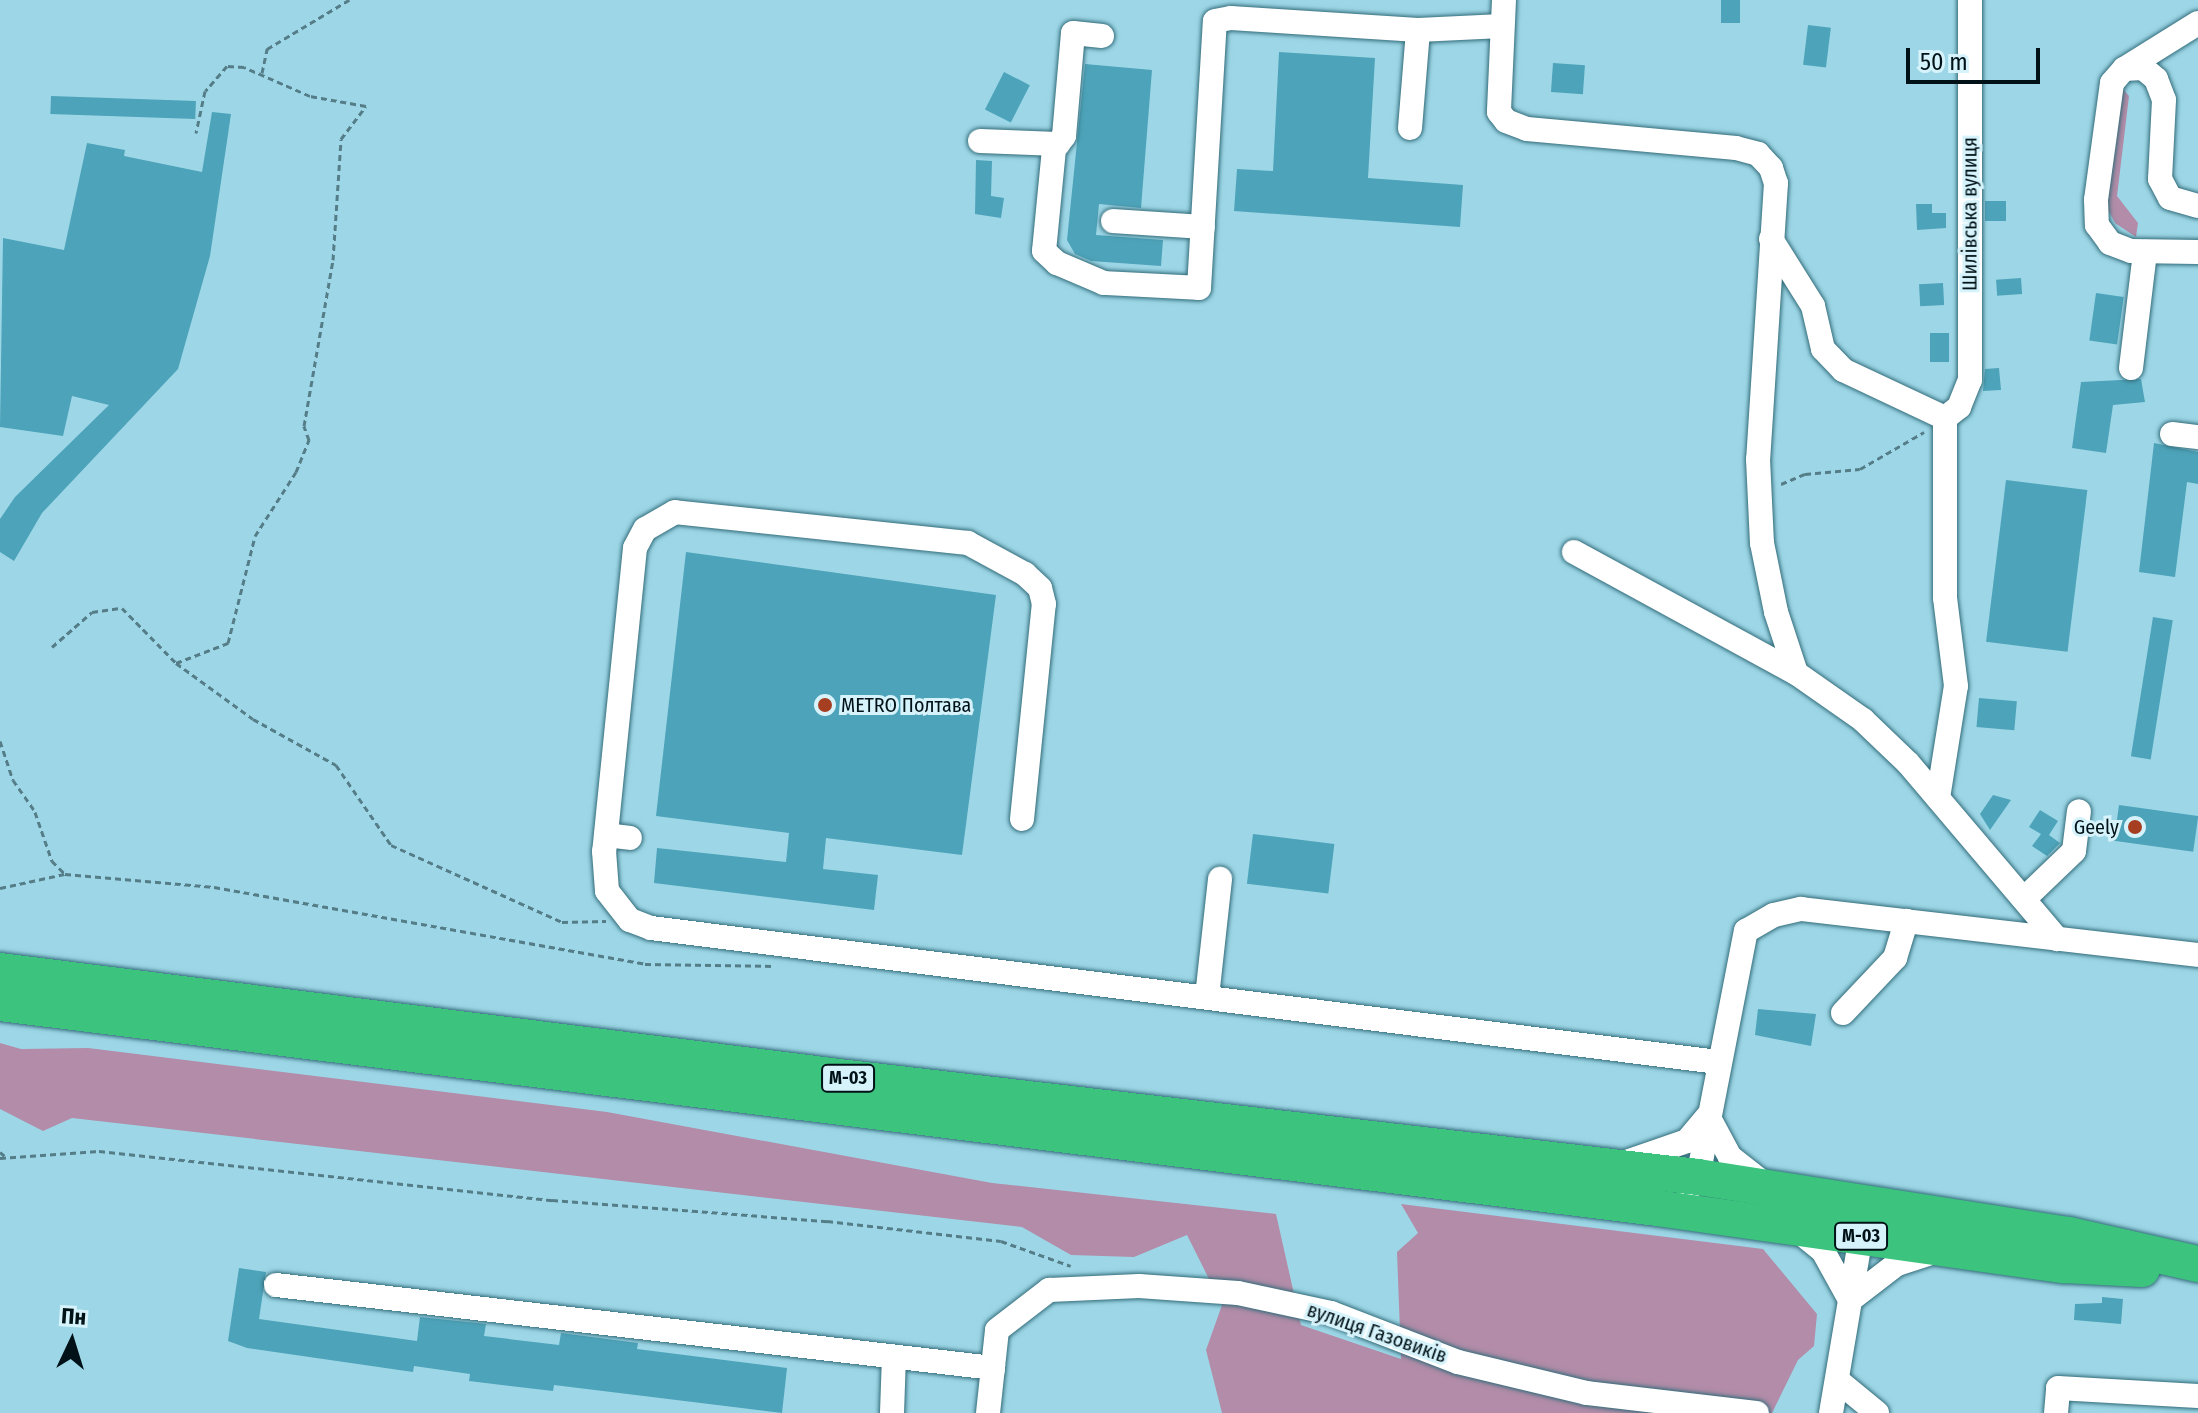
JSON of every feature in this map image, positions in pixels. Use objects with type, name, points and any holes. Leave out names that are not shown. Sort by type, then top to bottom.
[{"type":"highway","name":"М-03","points":[[0,971],[839,1077],[1698,1177],[1816,1195],[2065,1265],[2198,1273]]},
{"type":"highway","name":"М-03","points":[[0,1003],[1657,1208],[1861,1236],[1945,1232],[2069,1235],[2198,1264]]},
{"type":"street","points":[[1504,0],[1499,112],[1506,121],[1527,129],[1758,154],[1776,183],[1758,459],[1760,503],[1776,612],[1796,673]]},
{"type":"street","name":"Шилівська вулиця","points":[[1945,418],[1959,407],[1970,380],[1970,0]]},
{"type":"street","points":[[1102,36],[1073,33],[1064,136],[1058,144],[1044,251],[1057,263],[1104,283],[1199,288],[1215,21],[1418,30],[1502,26]]},
{"type":"street","points":[[2198,23],[2124,69],[2108,98],[2096,214],[2110,243],[2145,252],[2198,252]]},
{"type":"street","points":[[1410,128],[1418,30]]},
{"type":"street","points":[[2124,69],[2143,68],[2156,79],[2164,100],[2160,179],[2170,198],[2198,206]]},
{"type":"street","points":[[980,141],[1058,144]]},
{"type":"street","points":[[1113,221],[1203,227]]},
{"type":"street","points":[[1771,239],[1813,306],[1823,349],[1843,370],[1945,418],[1945,598],[1956,686],[1938,798]]},
{"type":"street","points":[[2131,368],[2145,252]]},
{"type":"street","points":[[2172,434],[2198,437]]},
{"type":"street","points":[[1022,819],[1044,604],[1035,581],[968,543],[675,512],[645,529],[635,548],[606,835],[607,891],[630,920],[651,928],[1718,1062]]},
{"type":"street","points":[[1574,552],[1796,673],[1863,720],[1938,798],[2057,939]]},
{"type":"street","points":[[2024,899],[2074,851],[2079,811]]},
{"type":"street","points":[[606,835],[630,838]]},
{"type":"street","points":[[1207,997],[1220,879]]},
{"type":"street","points":[[1657,1208],[1684,1194],[1698,1177],[1746,931],[1774,915],[1801,909],[2198,955]]},
{"type":"street","points":[[1843,1013],[1895,958],[1906,921]]},
{"type":"street","points":[[1606,1165],[1665,1152],[1687,1141],[1708,1116]]},
{"type":"street","points":[[1708,1116],[1730,1157],[1768,1187]]},
{"type":"street","points":[[1698,1177],[1711,1201],[1730,1218]]},
{"type":"street","points":[[1816,1195],[1845,1214],[1861,1236],[1831,1413]]},
{"type":"street","points":[[1792,1227],[1823,1251],[1850,1300]]},
{"type":"street","points":[[1850,1300],[1945,1232]]},
{"type":"street","points":[[276,1285],[993,1368]]},
{"type":"street","name":"вулиця Газовиків","points":[[988,1413],[997,1330],[1049,1290],[1139,1286],[1238,1293],[1331,1313],[1458,1362],[1587,1393],[1757,1413]]},
{"type":"street","points":[[892,1413],[894,1357]]},
{"type":"street","points":[[1837,1380],[1877,1413]]},
{"type":"street","points":[[2056,1413],[2058,1388],[2198,1396]]},
{"type":"path","points":[[261,75],[267,49],[349,0]]},
{"type":"path","points":[[176,663],[228,643],[255,536],[296,472],[309,440],[304,426],[333,260],[341,139],[366,106],[310,96],[261,75],[227,66],[205,91],[196,133]]},
{"type":"path","points":[[1760,503],[1783,482],[1805,474],[1860,469],[1945,418]]},
{"type":"path","points":[[52,647],[92,612],[122,608],[176,663],[253,719],[336,765],[391,845],[562,922],[630,920]]},
{"type":"path","points":[[0,741],[13,780],[35,812],[52,861],[65,874]]},
{"type":"path","points":[[0,888],[65,874],[214,887],[645,964],[777,966]]},
{"type":"path","points":[[0,1158],[99,1151],[552,1200],[827,1221],[1001,1241],[1081,1270]]},
{"type":"path","points":[[0,1152],[7,1158]]},
{"type":"shaded area","points":[[2122,88],[2129,96],[2117,196],[2138,223],[2136,237],[2115,223],[2106,206]]},
{"type":"shaded area","points":[[0,1043],[21,1049],[88,1048],[607,1112],[992,1183],[1276,1214],[1301,1325],[1401,1359],[1397,1252],[1418,1233],[1401,1204],[1763,1249],[1817,1314],[1814,1346],[1798,1360],[1772,1413],[1222,1413],[1206,1350],[1222,1305],[1187,1235],[1134,1257],[1071,1255],[1022,1227],[72,1118],[43,1131],[0,1109]]},
{"type":"building","points":[[1721,0],[1740,0],[1740,23],[1721,23]]},
{"type":"building","points":[[1808,25],[1831,28],[1826,68],[1803,65]]},
{"type":"building","points":[[1279,52],[1375,58],[1368,178],[1463,185],[1460,227],[1234,211],[1237,169],[1273,171]]},
{"type":"building","points":[[1553,63],[1585,65],[1583,94],[1551,92]]},
{"type":"building","points":[[1085,64],[1152,70],[1141,208],[1099,204],[1096,235],[1163,240],[1161,266],[1091,261],[1075,254],[1067,240]]},
{"type":"building","points":[[1004,72],[1030,85],[1011,123],[985,109]]},
{"type":"building","points":[[51,96],[196,101],[195,119],[50,114]]},
{"type":"building","points":[[212,112],[231,114],[210,256],[178,369],[42,513],[14,561],[0,552],[0,519],[15,497],[109,405],[72,396],[63,436],[0,427],[3,238],[64,250],[87,143],[125,150],[124,156],[202,172]]},
{"type":"building","points":[[976,160],[992,161],[991,196],[1004,198],[1001,218],[975,214]]},
{"type":"building","points":[[1985,201],[2006,201],[2006,221],[1985,221]]},
{"type":"building","points":[[1916,204],[1932,204],[1932,213],[1946,213],[1946,228],[1917,230]]},
{"type":"building","points":[[2021,278],[2022,294],[1997,296],[1996,280]]},
{"type":"building","points":[[1943,283],[1944,305],[1920,306],[1919,284]]},
{"type":"building","points":[[2096,293],[2124,297],[2117,344],[2089,341]]},
{"type":"building","points":[[1930,333],[1949,333],[1949,362],[1930,362]]},
{"type":"building","points":[[1999,368],[2001,390],[1983,391],[1985,369]]},
{"type":"building","points":[[2141,379],[2145,402],[2113,405],[2106,453],[2072,448],[2081,382]]},
{"type":"building","points":[[2154,443],[2198,452],[2198,484],[2187,482],[2175,577],[2139,572]]},
{"type":"building","points":[[2006,480],[2087,490],[2068,652],[1986,642]]},
{"type":"building","name":"METRO Полтава","points":[[686,552],[996,595],[962,855],[826,838],[823,869],[878,875],[874,910],[654,883],[657,848],[786,862],[789,833],[656,816]]},
{"type":"building","points":[[2153,617],[2173,620],[2151,759],[2131,756]]},
{"type":"building","points":[[1979,698],[2017,701],[2014,730],[1976,727]]},
{"type":"building","points":[[1993,795],[2011,800],[1990,830],[1980,814]]},
{"type":"building","points":[[2119,805],[2198,816],[2193,852],[2114,841]]},
{"type":"building","points":[[2040,810],[2058,821],[2049,835],[2060,843],[2047,856],[2032,846],[2041,834],[2029,827]]},
{"type":"building","points":[[1253,834],[1334,844],[1328,894],[1247,884]]},
{"type":"building","points":[[1758,1009],[1816,1014],[1811,1046],[1755,1035]]},
{"type":"building","points":[[239,1268],[266,1272],[259,1319],[417,1341],[420,1317],[486,1324],[484,1336],[559,1345],[561,1333],[638,1343],[637,1349],[787,1368],[782,1413],[554,1385],[553,1391],[469,1381],[470,1374],[414,1366],[413,1372],[247,1348],[228,1341]]},
{"type":"building","points":[[2102,1297],[2123,1299],[2121,1324],[2074,1320],[2075,1304],[2102,1303]]},
{"type":"place","name":"METRO Полтава","points":[[825,705]]},
{"type":"place","name":"Geely","points":[[2135,827]]}]
